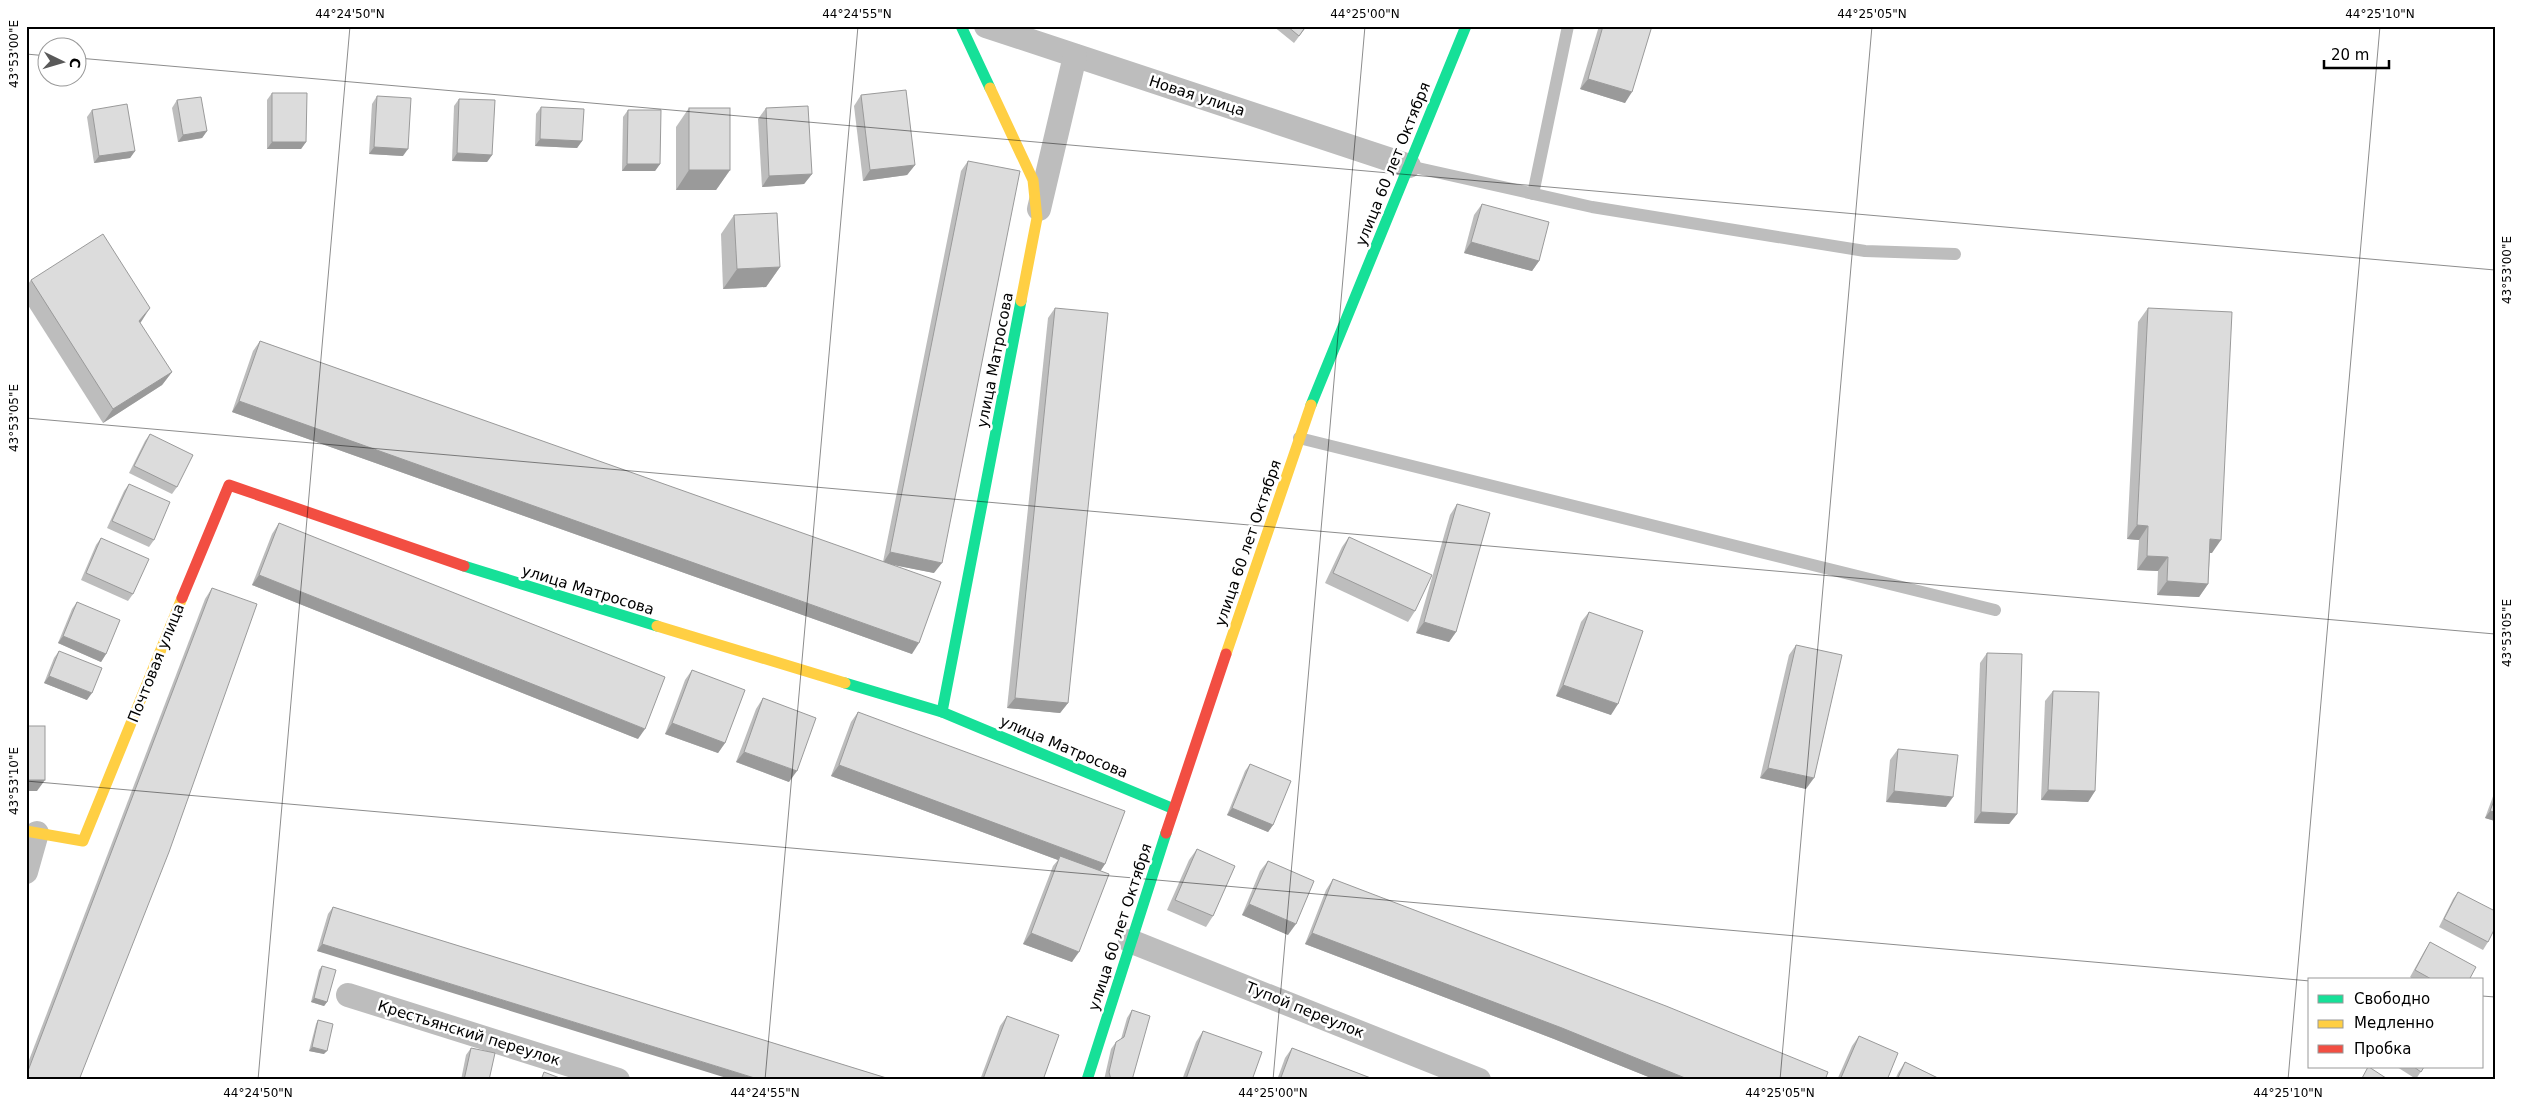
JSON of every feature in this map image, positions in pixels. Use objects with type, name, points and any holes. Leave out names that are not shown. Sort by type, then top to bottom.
[{"type":"street","name":"улица Матросова","points":[[942,712],[1037,218],[1033,180],[961,26]]},
{"type":"street","name":"Новая улица","points":[[986,26],[1409,166]]},
{"type":"street","name":"улица 60 лет Октября","points":[[1087,1080],[1130,941],[1308,412],[1466,26]]},
{"type":"street","points":[[1037,218],[1075,56]]},
{"type":"street","name":"улица Матросова","points":[[229,485],[495,577],[942,712],[1174,809]]},
{"type":"street","name":"Почтовая улица","points":[[32,832],[83,841],[229,485]]},
{"type":"street","points":[[26,872],[32,832]]},
{"type":"street","name":"Тупой переулок","points":[[1130,941],[1480,1080]]},
{"type":"street","name":"Крестьянский переулок","points":[[348,995],[618,1080]]},
{"type":"lane","points":[[1533,194],[1568,26]]},
{"type":"lane","points":[[1409,166],[1592,207],[1865,251],[1954,254]]},
{"type":"lane","points":[[1299,438],[1995,610]]},
{"type":"building","points":[[1287,26],[1306,26],[1299,36]]},
{"type":"building","points":[[1603,26],[1652,26],[1632,92],[1588,79]]},
{"type":"building","points":[[906,90],[915,165],[870,170],[861,95]]},
{"type":"building","points":[[272,93],[307,93],[306,142],[272,142]]},
{"type":"building","points":[[377,96],[411,98],[408,149],[374,147]]},
{"type":"building","points":[[201,97],[207,131],[183,135],[177,100]]},
{"type":"building","points":[[459,99],[495,100],[492,155],[457,153]]},
{"type":"building","points":[[127,104],[135,151],[99,156],[92,110]]},
{"type":"building","points":[[808,106],[812,174],[769,176],[766,108]]},
{"type":"building","points":[[541,107],[584,109],[582,141],[540,139]]},
{"type":"building","points":[[689,108],[730,108],[730,170],[689,170]]},
{"type":"building","points":[[628,110],[661,110],[660,164],[627,164]]},
{"type":"building","points":[[968,161],[1020,171],[942,563],[890,552]]},
{"type":"building","points":[[1482,204],[1549,222],[1539,261],[1471,242]]},
{"type":"building","points":[[777,213],[780,267],[737,269],[734,215]]},
{"type":"building","points":[[103,234],[150,308],[139,321],[172,372],[113,409],[31,280]]},
{"type":"building","points":[[1055,308],[1108,313],[1068,703],[1015,698]]},
{"type":"building","points":[[2148,308],[2232,312],[2221,540],[2210,539],[2208,584],[2167,581],[2168,557],[2147,556],[2148,526],[2137,525]]},
{"type":"building","points":[[260,341],[941,582],[919,643],[239,401]]},
{"type":"building","points":[[150,434],[193,455],[177,487],[134,466]]},
{"type":"building","points":[[129,484],[170,502],[154,540],[112,521]]},
{"type":"building","points":[[1457,504],[1490,513],[1456,632],[1424,622]]},
{"type":"building","points":[[279,523],[665,677],[645,729],[259,575]]},
{"type":"building","points":[[1349,537],[1432,575],[1415,611],[1333,573]]},
{"type":"building","points":[[101,538],[149,559],[133,594],[86,573]]},
{"type":"building","points":[[212,588],[257,604],[169,852],[79,1080],[26,1080],[26,1076]]},
{"type":"building","points":[[77,602],[120,620],[106,654],[63,636]]},
{"type":"building","points":[[1589,612],[1643,631],[1618,704],[1563,685]]},
{"type":"building","points":[[1796,645],[1842,655],[1814,778],[1768,768]]},
{"type":"building","points":[[59,651],[102,668],[92,693],[49,676]]},
{"type":"building","points":[[1987,653],[2022,654],[2017,814],[1981,812]]},
{"type":"building","points":[[692,670],[745,690],[725,743],[672,723]]},
{"type":"building","points":[[2053,691],[2099,692],[2095,791],[2048,790]]},
{"type":"building","points":[[763,698],[816,718],[797,771],[744,752]]},
{"type":"building","points":[[858,712],[1125,811],[1105,864],[839,765]]},
{"type":"building","points":[[26,726],[45,726],[45,780],[26,780]]},
{"type":"building","points":[[1898,749],[1958,755],[1953,797],[1894,791]]},
{"type":"building","points":[[1250,764],[1291,781],[1273,825],[1232,808]]},
{"type":"building","points":[[2495,798],[2495,812],[2490,811]]},
{"type":"building","points":[[1197,849],[1235,866],[1213,916],[1175,900]]},
{"type":"building","points":[[1060,856],[1109,874],[1079,952],[1031,933]]},
{"type":"building","points":[[1268,861],[1314,881],[1296,924],[1249,904]]},
{"type":"building","points":[[1333,879],[1666,1006],[1828,1072],[1825,1080],[1690,1080],[1562,1028],[1312,933]]},
{"type":"building","points":[[2458,892],[2495,911],[2495,928],[2488,942],[2444,919]]},
{"type":"building","points":[[333,907],[893,1080],[761,1080],[322,944]]},
{"type":"building","points":[[2430,942],[2476,967],[2470,978],[2429,978],[2415,970]]},
{"type":"building","points":[[322,966],[336,970],[327,1002],[314,998]]},
{"type":"building","points":[[1132,1010],[1150,1016],[1132,1080],[1111,1080],[1109,1072],[1116,1042],[1124,1037]]},
{"type":"building","points":[[1007,1016],[1059,1035],[1043,1080],[983,1079]]},
{"type":"building","points":[[318,1020],[333,1024],[327,1051],[312,1047]]},
{"type":"building","points":[[1203,1031],[1262,1052],[1252,1080],[1186,1079]]},
{"type":"building","points":[[1859,1036],[1898,1053],[1887,1080],[1840,1080]]},
{"type":"building","points":[[471,1048],[495,1053],[489,1080],[464,1080]]},
{"type":"building","points":[[1292,1048],[1376,1080],[1280,1080]]},
{"type":"building","points":[[1905,1062],[1942,1080],[1897,1080]]},
{"type":"building","points":[[2367,1068],[2371,1068],[2389,1080],[2361,1080]]},
{"type":"building","points":[[2415,1068],[2423,1068],[2421,1072]]},
{"type":"building","points":[[544,1072],[565,1080],[541,1080]]},
{"type":"traffic: fast","points":[[961,26],[990,88]]},
{"type":"traffic: fast","points":[[1311,405],[1466,26]]},
{"type":"traffic: fast","points":[[942,712],[1021,301]]},
{"type":"traffic: fast","points":[[464,566],[657,626]]},
{"type":"traffic: fast","points":[[845,683],[942,712],[1174,809]]},
{"type":"traffic: fast","points":[[1087,1080],[1166,833]]},
{"type":"traffic: slow","points":[[990,88],[1033,180],[1037,218],[1021,301]]},
{"type":"traffic: slow","points":[[1226,654],[1311,405]]},
{"type":"traffic: slow","points":[[26,831],[83,841],[182,598]]},
{"type":"traffic: slow","points":[[657,626],[845,683]]},
{"type":"traffic: jam","points":[[182,598],[229,485],[464,566]]},
{"type":"traffic: jam","points":[[1166,833],[1226,654]]}]
